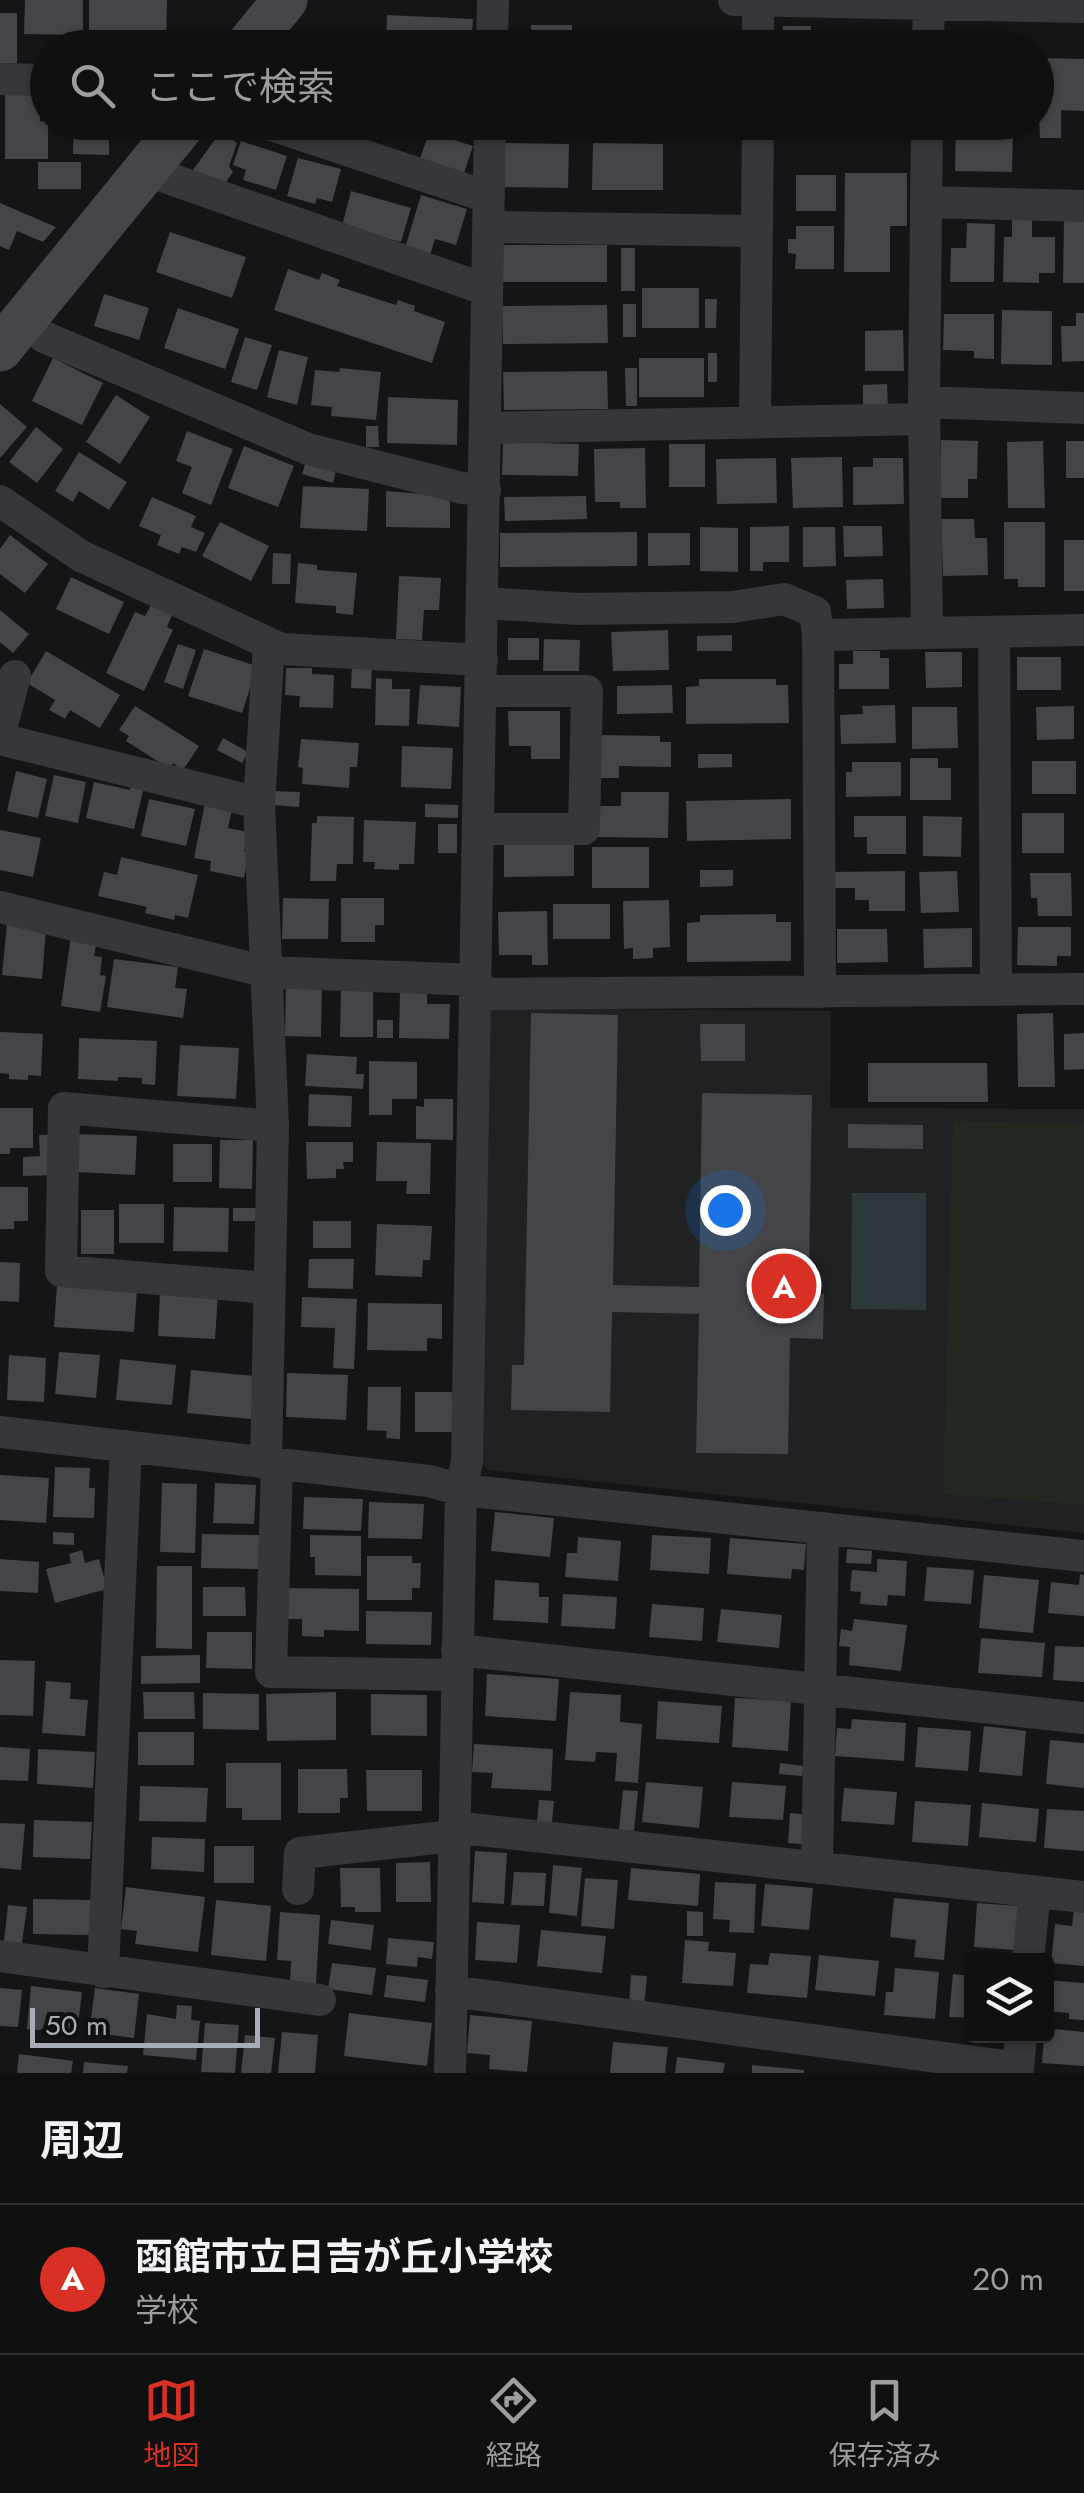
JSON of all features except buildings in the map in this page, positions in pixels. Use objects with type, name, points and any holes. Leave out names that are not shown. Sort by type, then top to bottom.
[{"type":"main road","points":[[261,30],[285,0]]},
{"type":"main road","points":[[0,348],[170,140]]},
{"type":"street","points":[[492,30],[493,0]]},
{"type":"street","points":[[734,0],[1084,7]]},
{"type":"street","points":[[758,1],[758,30]]},
{"type":"street","points":[[935,30],[946,4]]},
{"type":"street","points":[[0,79],[30,80]]},
{"type":"street","points":[[308,140],[488,212],[757,232]]},
{"type":"street","points":[[450,2073],[484,603],[490,140]]},
{"type":"street","points":[[755,422],[758,140]]},
{"type":"street","points":[[927,140],[927,633]]},
{"type":"street","points":[[146,170],[487,290]]},
{"type":"street","points":[[926,202],[1084,206]]},
{"type":"street","points":[[25,315],[308,449],[462,488],[484,490]]},
{"type":"street","points":[[484,428],[755,422],[924,410],[1084,408]]},
{"type":"street","points":[[0,501],[81,556],[281,649],[481,674],[498,691],[586,691],[584,829],[478,828]]},
{"type":"street","points":[[484,603],[578,609],[733,606],[784,600],[815,612],[820,992]]},
{"type":"street","points":[[818,635],[1084,630]]},
{"type":"street","points":[[994,632],[996,990]]},
{"type":"street","points":[[269,645],[258,804],[273,1126],[268,1288],[271,1672],[457,1662],[820,1689],[1084,1718]]},
{"type":"street","points":[[15,676],[0,736],[258,804]]},
{"type":"street","points":[[0,906],[268,972],[476,987],[820,992],[1084,989]]},
{"type":"street","points":[[268,1288],[61,1271],[64,1108],[273,1126]]},
{"type":"street","points":[[0,1432],[429,1480],[461,1490],[1084,1556]]},
{"type":"street","points":[[103,1972],[126,1446]]},
{"type":"street","points":[[817,1868],[823,1528]]},
{"type":"street","points":[[298,1889],[300,1853],[453,1831],[1084,1897]]},
{"type":"street","points":[[1029,1953],[1034,1892]]},
{"type":"street","points":[[0,1956],[320,2000]]},
{"type":"street","points":[[451,1990],[1018,2068],[1020,2043]]},
{"type":"shaded area","points":[[493,1008],[831,1011],[830,1108],[1084,1109],[1084,1533],[488,1470],[481,1464],[487,1015]]},
{"type":"shaded area","points":[[953,1121],[1084,1124],[1084,1505],[943,1494]]},
{"type":"shaded area","points":[[852,1193],[926,1193],[926,1310],[851,1309]]},
{"type":"place","name":"函館市立日吉が丘小学校","points":[[784,1286]]}]
